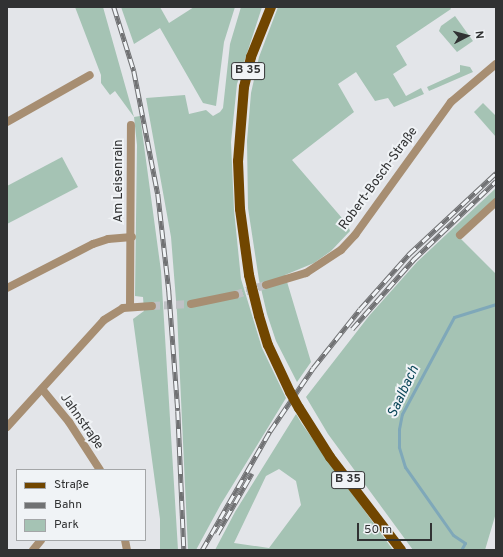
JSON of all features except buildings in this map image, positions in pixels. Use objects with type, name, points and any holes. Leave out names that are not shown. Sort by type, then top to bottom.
[{"type":"main road","name":"B 35","points":[[271,7],[251,57],[244,87],[238,161],[240,209],[249,275],[268,345],[290,392],[330,457],[401,550]]},
{"type":"street","name":"Robert-Bosch-Straße","points":[[266,285],[306,273],[341,250],[451,102],[496,64]]},
{"type":"street","points":[[7,122],[90,75]]},
{"type":"street","name":"Am Leisenrain","points":[[130,307],[132,237],[131,125]]},
{"type":"street","points":[[460,235],[496,202]]},
{"type":"street","name":"Am Leisenrain","points":[[7,288],[108,238],[132,237]]},
{"type":"street","points":[[191,304],[235,295]]},
{"type":"street","points":[[7,427],[104,320],[117,311],[130,307],[152,306]]},
{"type":"street","name":"Jahnstraße","points":[[42,389],[69,422],[99,469]]},
{"type":"street","points":[[33,550],[40,541]]},
{"type":"green space","points":[[75,7],[103,7],[134,117],[115,91],[110,95],[101,83],[101,75]]},
{"type":"green space","points":[[121,7],[160,7],[169,23],[194,7],[235,7],[224,42],[216,106],[203,103],[160,28],[134,44]]},
{"type":"green space","points":[[241,7],[262,7],[237,84],[231,142],[234,210],[241,279],[262,348],[286,398],[221,504],[196,550],[188,550],[177,313],[171,237],[146,98],[185,95],[189,114],[206,110],[213,116],[220,112],[223,108],[230,44]]},
{"type":"green space","points":[[278,7],[450,7],[451,9],[396,46],[407,65],[393,74],[406,96],[421,88],[424,94],[394,107],[388,98],[375,101],[356,72],[338,84],[354,112],[292,160],[348,225],[350,231],[331,251],[314,263],[285,275],[311,362],[297,382],[276,341],[267,314],[259,280],[248,208],[247,141],[251,93],[259,57]]},
{"type":"green space","points":[[455,16],[473,41],[457,52],[439,31],[441,26]]},
{"type":"green space","points":[[460,65],[470,67],[473,72],[429,91],[427,87],[460,72]]},
{"type":"green space","points":[[483,103],[496,116],[496,137],[474,112]]},
{"type":"green space","points":[[140,116],[161,271],[178,550],[160,550],[160,519],[133,319],[144,311],[143,297],[135,296],[137,145],[134,117]]},
{"type":"green space","points":[[62,157],[78,187],[7,224],[7,186]]},
{"type":"green space","points":[[496,188],[496,206],[460,238],[496,274],[496,513],[485,550],[413,550],[328,434],[306,397],[369,316],[417,262]]},
{"type":"green space","points":[[296,414],[393,550],[215,550],[235,512]],"holes":[[[279,469],[296,481],[301,505],[269,548],[234,543],[266,476]]]},
{"type":"waterway","name":"Saalbach","points":[[461,550],[465,543],[453,535],[405,467],[399,447],[399,429],[402,414],[454,317],[496,304]]},
{"type":"tunnel","points":[[235,295],[266,285]]},
{"type":"tunnel","points":[[152,306],[191,304]]},
{"type":"railway","points":[[114,7],[134,71],[158,194],[169,291],[178,411],[184,550]]},
{"type":"railway","points":[[202,550],[270,431],[313,368],[360,309],[409,254],[496,173]]},
{"type":"railway","points":[[352,329],[414,259],[496,181]]},
{"type":"railway","points":[[217,534],[252,473]]}]
